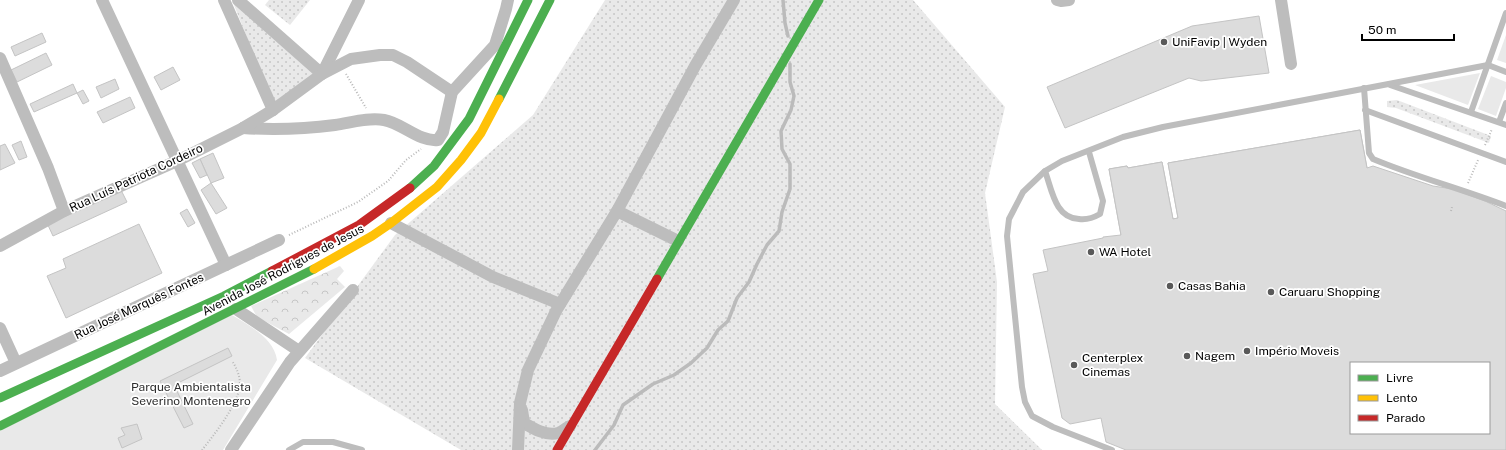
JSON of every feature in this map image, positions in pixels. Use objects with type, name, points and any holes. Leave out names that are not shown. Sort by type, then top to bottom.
[{"type":"main road","name":"Avenida José Rodrigues de Jesus","points":[[0,398],[224,296],[359,225],[404,193],[434,166],[469,119],[500,46],[528,0]]},
{"type":"main road","name":"Avenida José Rodrigues de Jesus","points":[[0,426],[324,264],[372,236],[437,187],[461,160],[477,138],[550,0]]},
{"type":"main road","points":[[557,450],[819,0]]},
{"type":"street","points":[[102,0],[226,265]]},
{"type":"street","points":[[224,0],[272,110]]},
{"type":"street","points":[[238,0],[322,74],[359,0]]},
{"type":"street","points":[[243,128],[288,129],[337,125],[372,120],[385,120],[418,135],[433,140],[438,140],[443,132],[452,92],[500,46],[508,0]]},
{"type":"street","points":[[518,450],[520,403],[528,370],[560,304],[617,211],[695,66],[734,0]]},
{"type":"street","points":[[1057,0],[1069,0]]},
{"type":"street","points":[[1281,0],[1291,64]]},
{"type":"street","name":"Rua Luís Patriota Cordeiro","points":[[0,246],[64,211],[177,161],[243,128],[272,110],[322,74],[350,59],[380,54],[393,55],[407,62],[452,92]]},
{"type":"street","points":[[0,58],[48,168],[64,211]]},
{"type":"street","points":[[617,211],[678,241]]},
{"type":"street","points":[[391,222],[493,277],[560,304]]},
{"type":"street","name":"Rua José Marquês Fontes","points":[[0,371],[278,240]]},
{"type":"street","points":[[231,450],[299,350],[353,290]]},
{"type":"street","points":[[236,309],[299,350]]},
{"type":"street","points":[[0,328],[16,363]]},
{"type":"street","points":[[520,403],[524,423],[536,430],[548,433],[558,433],[570,426]]},
{"type":"lane","points":[[1471,112],[1506,12]]},
{"type":"lane","points":[[1112,450],[1053,427],[1032,416],[1025,402],[1022,387],[1007,236],[1009,219],[1023,192],[1045,171],[1062,161],[1123,137],[1163,127],[1488,65],[1506,72]]},
{"type":"lane","points":[[1389,85],[1506,125]]},
{"type":"lane","points":[[1364,88],[1369,153],[1373,159],[1425,179],[1448,185],[1506,206]]},
{"type":"lane","points":[[1499,122],[1506,103]]},
{"type":"lane","points":[[1365,110],[1506,162]]},
{"type":"lane","points":[[1045,171],[1055,200],[1060,210],[1066,217],[1082,220],[1094,217],[1100,214],[1103,201],[1088,152]]},
{"type":"lane","points":[[289,450],[303,442],[333,442],[362,450]]},
{"type":"path","points":[[340,64],[354,86],[372,120]]},
{"type":"path","points":[[278,240],[358,202],[388,180],[406,160],[433,140]]},
{"type":"path","points":[[1470,178],[1481,153]]},
{"type":"path","points":[[1451,211],[1452,207]]},
{"type":"path","points":[[202,450],[233,405],[240,388],[237,368],[232,360]]},
{"type":"green space","points":[[232,0],[237,0],[316,73],[274,105]]},
{"type":"green space","points":[[269,0],[310,0],[290,25],[265,5]]},
{"type":"green space","points":[[605,0],[913,0],[1005,107],[985,193],[997,282],[995,404],[1042,450],[461,450],[305,358],[395,235],[533,115]]},
{"type":"green space","points":[[1506,35],[1506,63],[1497,60]]},
{"type":"green space","points":[[1480,73],[1468,105],[1415,85]]},
{"type":"green space","points":[[1491,76],[1506,82],[1506,88],[1496,116],[1478,109]]},
{"type":"green space","points":[[1397,100],[1491,136],[1489,143],[1396,108],[1387,107],[1387,101]]},
{"type":"green space","points":[[340,266],[344,271],[337,279],[345,287],[289,334],[257,317],[251,306]]},
{"type":"green space","name":"Parque Ambientalista Severino Montenegro","points":[[229,313],[265,338],[271,344],[277,360],[223,450],[0,450],[0,427]]},
{"type":"building","points":[[1259,16],[1269,73],[1201,81],[1189,78],[1065,128],[1047,87],[1192,26]]},
{"type":"building","points":[[42,33],[46,42],[15,56],[11,47]]},
{"type":"building","points":[[46,53],[52,65],[17,82],[11,70]]},
{"type":"building","points":[[173,67],[180,80],[161,90],[154,77]]},
{"type":"building","points":[[115,79],[119,89],[101,98],[96,87]]},
{"type":"building","points":[[73,84],[77,93],[34,112],[30,104]]},
{"type":"building","points":[[83,90],[89,101],[83,104],[77,93]]},
{"type":"building","points":[[130,97],[135,108],[103,123],[97,112]]},
{"type":"building","points":[[1360,130],[1367,168],[1350,171],[1352,180],[1180,214],[1182,221],[1121,235],[1109,169],[1127,166],[1128,168],[1162,162],[1173,219],[1178,218],[1168,163]]},
{"type":"building","name":"Caruaru Shopping","points":[[1360,130],[1367,168],[1373,166],[1433,186],[1453,189],[1506,211],[1506,450],[1126,450],[1106,442],[1101,418],[1070,424],[1062,418],[1033,274],[1048,271],[1043,250],[1103,237],[1121,235],[1109,169],[1127,166],[1128,168],[1162,162],[1173,219],[1178,218],[1168,163]]},
{"type":"building","points":[[21,141],[27,157],[19,160],[12,145]]},
{"type":"building","points":[[5,144],[15,163],[0,170],[0,146]]},
{"type":"building","points":[[213,153],[224,178],[211,183],[200,159]]},
{"type":"building","points":[[200,159],[207,175],[200,178],[192,163]]},
{"type":"building","points":[[211,183],[227,208],[216,214],[201,190]]},
{"type":"building","points":[[120,188],[127,202],[53,236],[47,223]]},
{"type":"building","points":[[187,209],[195,223],[188,227],[180,213]]},
{"type":"building","points":[[139,224],[162,273],[66,318],[47,276],[66,268],[63,259]]},
{"type":"building","points":[[228,348],[232,356],[174,385],[193,424],[184,428],[160,381]]},
{"type":"building","points":[[137,424],[142,439],[122,448],[118,438],[125,435],[121,428]]},
{"type":"waterway","points":[[783,0],[788,36]]},
{"type":"waterway","points":[[595,450],[614,425],[623,405],[653,384],[674,375],[691,363],[707,348],[718,330],[728,321],[737,298],[749,282],[767,245],[779,231],[782,212],[790,189],[790,164],[782,149],[781,131],[791,110],[794,96],[790,82],[790,64]]},
{"type":"traffic: fast","points":[[410,188],[434,166],[469,119],[528,0]]},
{"type":"traffic: fast","points":[[499,99],[550,0]]},
{"type":"traffic: fast","points":[[657,279],[819,0]]},
{"type":"traffic: fast","points":[[0,426],[314,269]]},
{"type":"traffic: fast","points":[[0,398],[224,296],[272,271]]},
{"type":"traffic: slow","points":[[314,269],[372,236],[437,187],[461,160],[481,133],[499,99]]},
{"type":"traffic: jam","points":[[272,271],[359,225],[410,188]]},
{"type":"traffic: jam","points":[[557,450],[657,279]]},
{"type":"place","name":"UniFavip | Wyden","points":[[1164,42]]},
{"type":"place","name":"WA Hotel","points":[[1091,252]]},
{"type":"place","name":"Casas Bahia","points":[[1170,286]]},
{"type":"place","name":"Caruaru Shopping","points":[[1271,292]]},
{"type":"place","name":"Império Moveis","points":[[1247,351]]},
{"type":"place","name":"Nagem","points":[[1187,356]]},
{"type":"place","name":"Centerplex Cinemas","points":[[1074,365]]}]
